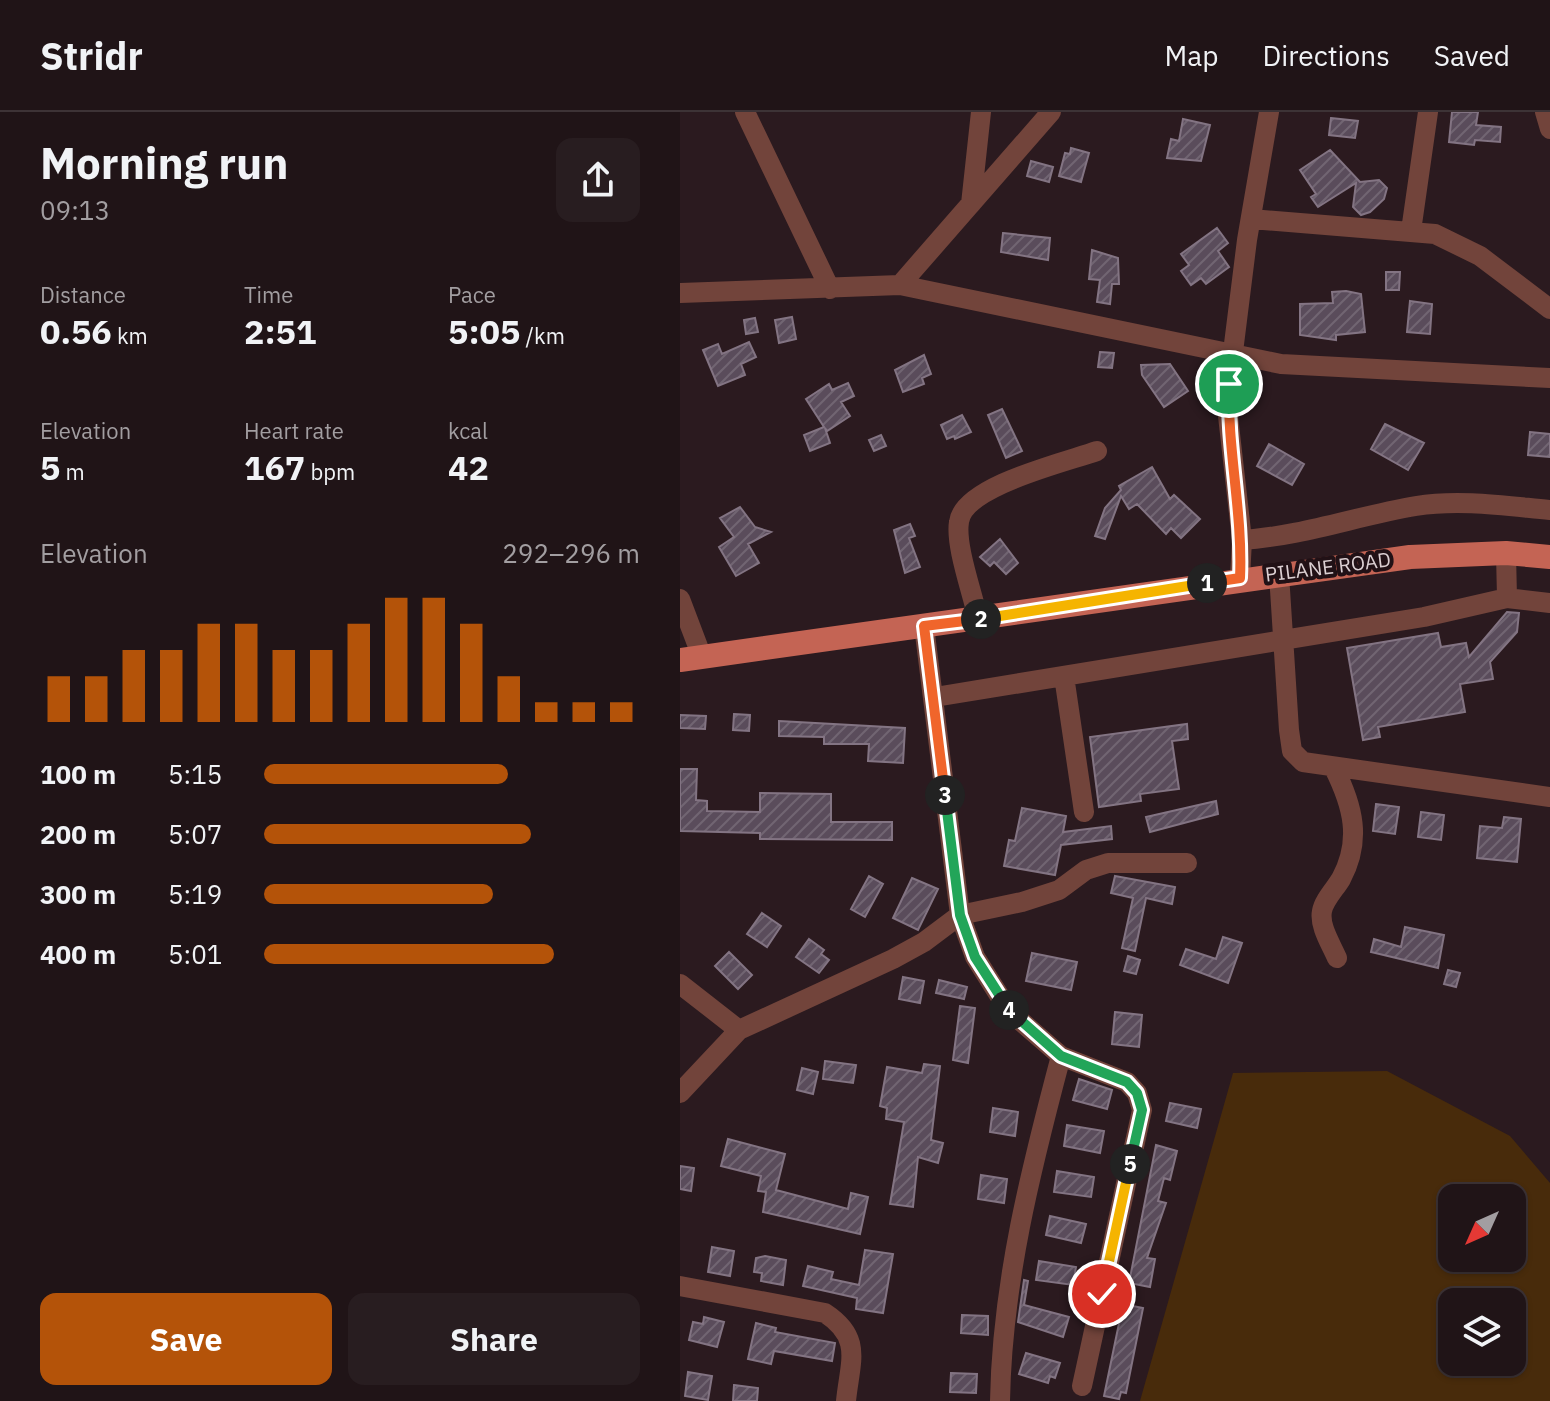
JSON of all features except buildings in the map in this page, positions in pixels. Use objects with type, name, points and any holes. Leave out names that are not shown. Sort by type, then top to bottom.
[{"type":"main road","name":"PILANE ROAD","points":[[691,659],[1240,578],[1410,557],[1506,553],[1550,557]]},
{"type":"street","points":[[745,112],[830,289]]},
{"type":"street","points":[[970,208],[977,171],[981,112]]},
{"type":"street","points":[[900,285],[1051,112]]},
{"type":"street","points":[[1240,578],[1242,540],[1228,416],[1251,219],[1269,112]]},
{"type":"street","points":[[1411,231],[1428,112]]},
{"type":"street","points":[[1545,112],[1550,129]]},
{"type":"street","points":[[1251,219],[1435,234],[1469,250],[1550,309]]},
{"type":"street","points":[[680,293],[900,285],[1233,356],[1310,368],[1550,378]]},
{"type":"street","points":[[978,619],[958,527],[963,510],[974,498],[1012,481],[1097,451]]},
{"type":"street","points":[[1242,540],[1281,537],[1417,506],[1460,502],[1550,510]]},
{"type":"street","points":[[1506,553],[1507,598]]},
{"type":"street","points":[[1279,574],[1292,751],[1303,762],[1550,797]]},
{"type":"street","points":[[935,697],[1424,617],[1507,598],[1550,603]]},
{"type":"street","points":[[680,599],[691,659]]},
{"type":"street","points":[[924,626],[960,915],[975,957],[1009,1011],[1061,1056],[1127,1082],[1137,1093],[1142,1110],[1082,1386]]},
{"type":"street","points":[[1064,676],[1084,812]]},
{"type":"street","points":[[1334,768],[1351,808],[1355,836],[1341,879],[1322,909],[1322,920],[1337,958]]},
{"type":"street","points":[[680,1093],[739,1030],[893,959],[924,942],[960,915],[1022,902],[1059,890],[1086,870],[1108,863],[1187,863]]},
{"type":"street","points":[[680,984],[739,1030]]},
{"type":"street","points":[[1000,1401],[1004,1315],[1027,1183],[1061,1056]]},
{"type":"street","points":[[680,1286],[825,1313],[844,1325],[852,1342],[846,1401]]},
{"type":"shaded area","points":[[1387,1071],[1510,1136],[1550,1183],[1550,1401],[1140,1401],[1233,1073]]},
{"type":"route","points":[[1102,1294],[1142,1110],[1137,1093],[1127,1082],[1061,1056],[1033,1034],[1009,1011],[975,957],[960,915],[953,872],[935,697],[924,626],[1240,578],[1242,540],[1228,416],[1229,384]]}]
